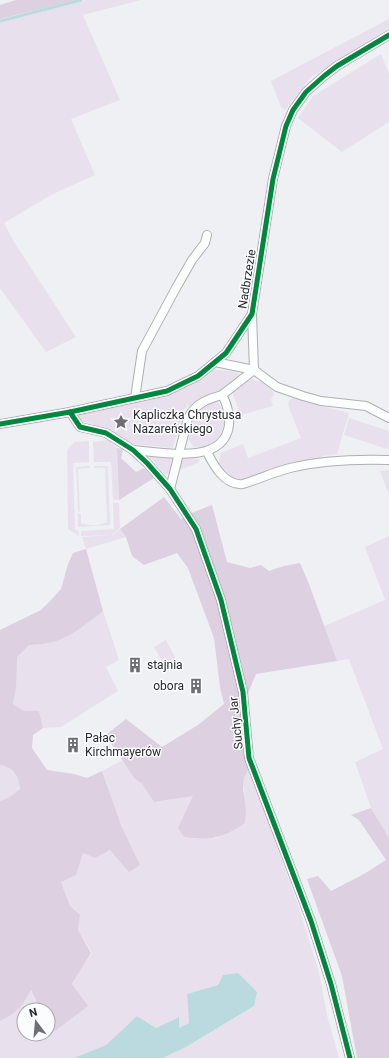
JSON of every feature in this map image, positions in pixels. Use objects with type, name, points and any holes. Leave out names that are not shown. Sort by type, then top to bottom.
[{"type":"street","name":"Nadbrzezie","points":[[0,424],[70,412],[168,391],[198,376],[226,353],[252,314],[273,179],[289,118],[298,101],[313,85],[337,66],[389,35]]},
{"type":"street","points":[[135,398],[142,351],[192,260],[204,243],[207,235]]},
{"type":"street","points":[[252,314],[254,370]]},
{"type":"street","points":[[215,362],[254,370],[277,387],[284,390],[321,401],[366,406],[389,418]]},
{"type":"street","points":[[170,489],[178,454],[188,418],[191,413],[197,406],[205,401],[222,396],[254,370]]},
{"type":"street","points":[[133,450],[178,454],[208,452],[220,444],[228,432],[229,421],[225,400],[222,396]]},
{"type":"street","name":"Suchy Jar","points":[[70,412],[80,427],[106,432],[133,450],[147,463],[170,489],[196,529],[221,600],[243,692],[249,758],[311,921],[331,984],[350,1058]]},
{"type":"street","points":[[208,452],[218,470],[231,483],[237,485],[289,468],[309,464],[334,460],[389,460]]},
{"type":"shaded area","points":[[16,0],[76,0],[0,19],[0,5]]},
{"type":"shaded area","points":[[86,0],[141,0],[83,15],[120,100],[71,119],[95,175],[51,195],[4,223],[14,242],[76,337],[46,352],[0,288],[0,22]]},
{"type":"shaded area","points":[[389,19],[389,28],[310,78],[285,110],[281,107],[271,81]]},
{"type":"shaded area","points":[[381,54],[389,74],[389,122],[342,152],[298,118],[313,96]]},
{"type":"shaded area","points":[[213,370],[232,371],[238,373],[239,377],[224,389],[202,398],[184,409],[173,448],[133,444],[108,429],[81,421],[78,414],[169,395],[201,380]]},
{"type":"shaded area","points":[[252,379],[265,384],[270,388],[274,394],[271,400],[273,406],[241,415],[232,392]]},
{"type":"shaded area","points":[[295,397],[312,400],[313,404],[349,413],[337,454],[322,456],[321,459],[240,481],[229,478],[218,465],[221,453],[243,444],[248,458],[301,438],[288,405],[289,400]]},
{"type":"shaded area","points":[[217,402],[222,408],[225,421],[220,434],[210,444],[202,447],[194,447],[188,433],[192,418],[203,407]]},
{"type":"shaded area","points":[[349,418],[389,431],[389,444],[387,449],[344,435]]},
{"type":"shaded area","points":[[108,440],[117,448],[119,500],[113,500],[111,462],[94,462],[93,442]]},
{"type":"shaded area","points":[[89,441],[89,462],[73,463],[75,530],[78,530],[79,536],[68,529],[67,450],[74,442]]},
{"type":"shaded area","points":[[117,448],[123,449],[121,458],[136,472],[144,468],[154,478],[119,500]]},
{"type":"shaded area","points":[[149,456],[173,458],[170,472],[165,475]]},
{"type":"shaded area","points":[[183,458],[200,460],[198,463],[179,470],[180,461]]},
{"type":"shaded area","points":[[90,466],[90,468],[78,469],[80,512],[78,511],[76,467]]},
{"type":"shaded area","points":[[94,466],[108,466],[110,525],[78,527],[78,514],[81,514],[81,523],[84,524],[97,525],[107,522],[105,468],[94,468]]},
{"type":"shaded area","points":[[389,470],[389,495],[380,471]]},
{"type":"shaded area","points":[[164,497],[181,519],[212,505],[227,562],[250,568],[261,565],[269,571],[300,563],[337,661],[256,674],[244,703],[241,726],[249,768],[244,778],[243,789],[246,811],[245,823],[223,835],[201,839],[184,837],[178,828],[193,796],[154,802],[142,784],[134,778],[106,735],[126,719],[162,747],[198,725],[224,704],[220,687],[214,638],[188,568],[177,553],[144,565],[132,556],[126,537],[120,529]]},
{"type":"shaded area","points":[[113,503],[119,503],[120,528],[112,535],[81,536],[81,531],[114,529]]},
{"type":"shaded area","points":[[120,529],[126,537],[86,549],[82,537],[113,535]]},
{"type":"shaded area","points":[[389,536],[389,838],[371,808],[355,762],[383,749],[349,659],[337,661],[324,626],[385,600],[365,547]]},
{"type":"shaded area","points":[[86,549],[103,611],[69,635],[51,642],[29,645],[17,657],[16,688],[13,704],[24,711],[39,711],[43,728],[33,735],[32,748],[47,770],[74,774],[87,778],[102,771],[121,825],[140,865],[129,872],[110,850],[95,858],[83,853],[76,875],[61,882],[70,906],[80,915],[78,930],[91,953],[72,984],[88,1006],[56,1030],[56,1002],[36,1002],[31,990],[23,1002],[16,1002],[16,1010],[11,1015],[0,1021],[0,801],[10,797],[20,789],[15,773],[9,768],[0,765],[0,630],[41,610],[51,600],[61,589],[68,564],[73,553]]},
{"type":"shaded area","points":[[103,611],[119,660],[106,667],[118,691],[61,727],[43,728],[39,711],[24,711],[13,704],[16,688],[16,657],[29,645],[51,642],[69,635]]},
{"type":"shaded area","points":[[166,640],[178,663],[166,669],[154,647]]},
{"type":"shaded area","points":[[123,760],[134,778],[142,784],[154,802],[193,796],[184,837],[195,839],[217,838],[245,823],[246,809],[244,784],[249,768],[298,905],[319,972],[327,1015],[339,1058],[163,1058],[186,1047],[254,1006],[218,985],[187,994],[189,1023],[179,1028],[179,1017],[156,1028],[137,1016],[106,1045],[74,1058],[0,1058],[0,1021],[10,1016],[16,1010],[16,1042],[56,1042],[56,1022],[73,983],[92,953],[78,930],[80,915],[70,906],[61,882],[76,875],[83,853],[95,858],[110,850],[140,865],[121,825],[102,771]]},
{"type":"shaded area","points":[[0,765],[9,768],[15,773],[20,789],[10,797],[0,801]]},
{"type":"shaded area","points":[[371,808],[389,838],[389,1058],[357,1058],[342,976],[307,879],[318,876],[331,891],[364,874],[386,860],[359,820],[351,815]]},
{"type":"shaded area","points":[[30,990],[36,1002],[23,1002],[25,1000]]},
{"type":"water","points":[[238,973],[257,992],[254,1006],[186,1047],[163,1058],[74,1058],[106,1045],[137,1016],[156,1028],[179,1017],[179,1028],[189,1023],[187,994],[218,985],[223,975]]},
{"type":"waterway","points":[[0,21],[81,0]]},
{"type":"cycle path","points":[[0,424],[70,412],[167,391],[198,376],[226,353],[252,314],[273,179],[286,126],[293,110],[306,92],[324,76],[337,66],[389,35]]},
{"type":"cycle path","points":[[70,412],[80,427],[106,433],[133,450],[147,463],[170,489],[196,529],[221,600],[243,692],[249,758],[311,921],[331,984],[350,1058]]},
{"type":"place","name":"Kapliczka Chrystusa Nazareńskiego","points":[[121,422]]},
{"type":"place","name":"stajnia","points":[[135,665]]},
{"type":"place","name":"obora","points":[[196,686]]},
{"type":"place","name":"Pałac Kirchmayerów","points":[[73,745]]}]
